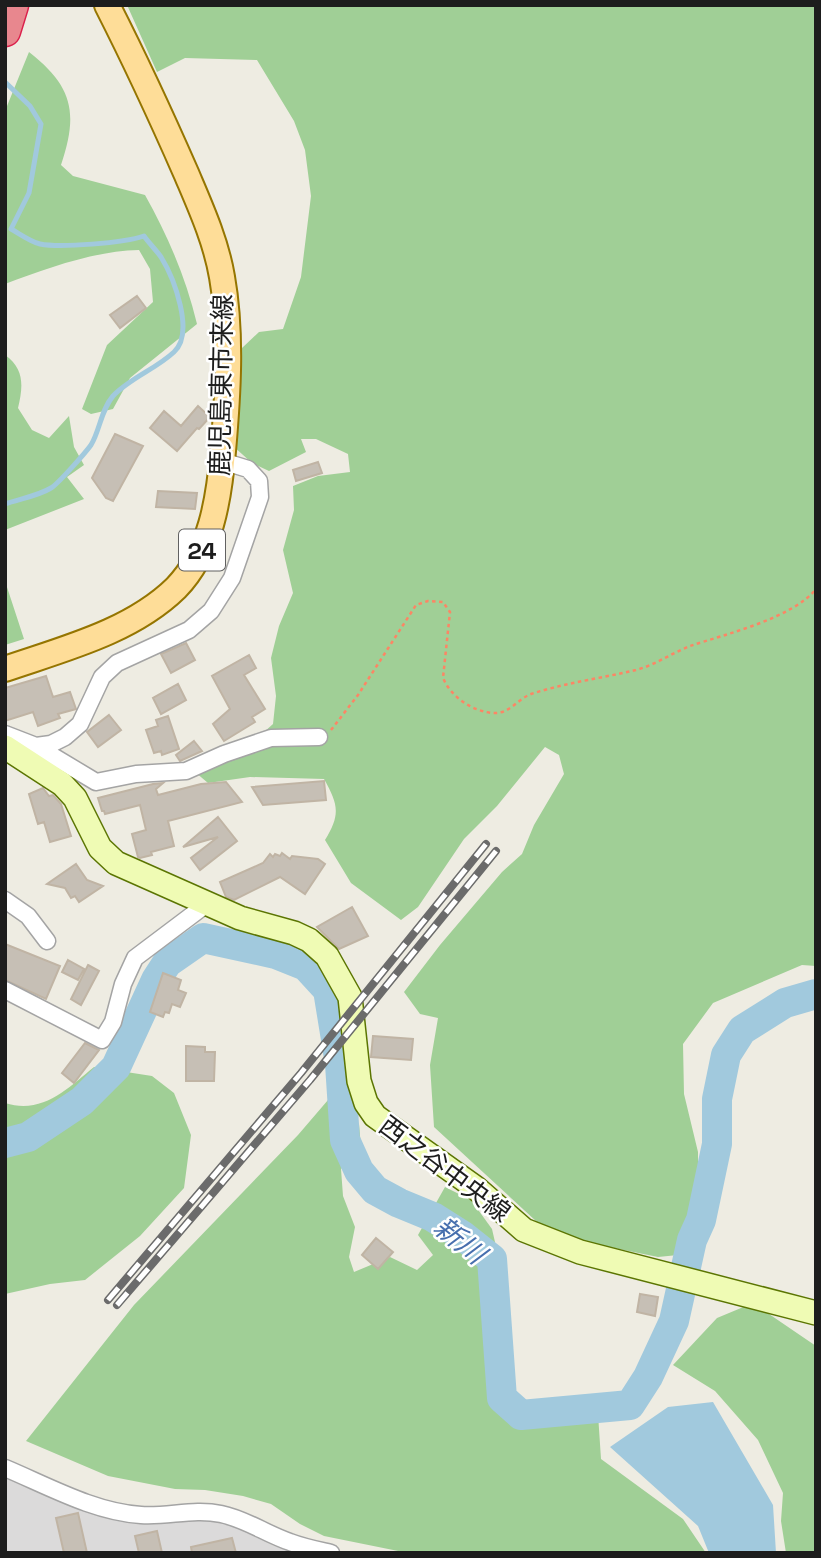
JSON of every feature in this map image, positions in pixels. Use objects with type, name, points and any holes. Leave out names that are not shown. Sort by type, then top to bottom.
[{"type":"highway","points":[[5,31],[13,5]]},
{"type":"main road","name":"鹿児島東市来線","points":[[5,668],[80,643],[152,608],[176,587],[196,563],[218,500],[226,419],[227,316],[222,276],[198,203],[146,83],[107,5]]},
{"type":"street","points":[[36,746],[51,744],[65,737],[80,724],[102,677],[117,663],[190,630],[211,611],[232,578],[260,497],[258,481],[248,469],[222,461]]},
{"type":"street","points":[[5,734],[36,746],[96,782],[136,774],[186,771],[271,738],[319,737]]},
{"type":"street","name":"西之谷中央線","points":[[5,747],[62,784],[75,798],[100,848],[116,863],[240,918],[294,933],[309,940],[327,956],[350,997],[359,1080],[366,1103],[375,1116],[476,1188],[524,1230],[580,1252],[816,1313]]},
{"type":"street","points":[[5,900],[28,916],[47,941]]},
{"type":"street","points":[[5,990],[103,1040],[113,1022],[123,984],[135,958],[208,903]]},
{"type":"street","points":[[5,1468],[89,1503],[121,1512],[143,1516],[203,1511],[222,1514],[242,1519],[289,1542],[331,1553]]},
{"type":"path","points":[[319,737],[332,729],[416,605],[428,601],[443,602],[450,612],[443,678],[447,688],[471,707],[496,713],[505,711],[528,695],[640,669],[689,647],[745,630],[808,599],[816,589]]},
{"type":"shaded area","points":[[5,1476],[104,1517],[127,1522],[211,1519],[234,1525],[274,1546],[297,1553],[5,1553]]},
{"type":"green space","points":[[127,5],[816,5],[816,966],[802,965],[713,1003],[683,1044],[684,1094],[698,1152],[698,1195],[688,1234],[678,1255],[658,1257],[580,1241],[537,1222],[434,1127],[430,1065],[438,1018],[420,1014],[404,992],[502,872],[522,854],[534,825],[564,774],[559,755],[545,747],[497,806],[464,839],[418,907],[401,920],[351,883],[325,840],[334,823],[336,809],[324,779],[250,777],[208,783],[195,772],[245,749],[273,724],[276,696],[271,658],[279,626],[293,593],[283,550],[294,510],[293,486],[318,476],[350,472],[348,454],[316,439],[301,439],[306,452],[269,471],[252,463],[233,446],[242,348],[259,332],[283,329],[301,277],[311,196],[305,150],[294,121],[257,60],[185,58],[157,72]]},
{"type":"green space","points":[[29,52],[55,77],[68,102],[69,131],[61,165],[73,176],[145,195],[176,258],[197,324],[130,378],[113,409],[91,414],[82,409],[107,345],[153,302],[150,269],[139,250],[122,251],[71,261],[5,284],[5,111]]},
{"type":"green space","points":[[5,355],[12,360],[19,372],[21,393],[18,408],[32,430],[49,438],[69,416],[74,447],[84,465],[67,477],[84,499],[5,530]]},
{"type":"green space","points":[[5,581],[24,639],[5,645]]},
{"type":"green space","points":[[94,1067],[152,1076],[174,1093],[191,1135],[184,1188],[140,1236],[85,1280],[5,1294],[5,1103],[19,1106],[43,1102],[64,1091]]},
{"type":"green space","points":[[328,1100],[359,1124],[361,1147],[341,1169],[343,1196],[355,1227],[349,1257],[354,1272],[390,1257],[417,1270],[433,1255],[418,1235],[445,1187],[471,1200],[492,1229],[506,1290],[510,1360],[516,1396],[554,1410],[570,1397],[597,1399],[601,1459],[683,1519],[706,1553],[408,1553],[324,1536],[300,1524],[271,1504],[243,1496],[175,1489],[108,1476],[26,1441],[134,1305],[298,1135]]},
{"type":"green space","points":[[753,1303],[816,1346],[816,1553],[786,1553],[781,1521],[783,1493],[758,1440],[715,1391],[673,1365],[717,1318]]},
{"type":"water","points":[[713,1402],[773,1505],[776,1553],[709,1553],[698,1526],[610,1447],[668,1407]]},
{"type":"building","points":[[137,296],[146,308],[120,328],[110,315]]},
{"type":"building","points":[[198,406],[210,417],[177,451],[150,428],[164,411],[181,426]]},
{"type":"building","points":[[115,434],[143,446],[113,501],[106,498],[92,478]]},
{"type":"building","points":[[318,462],[322,473],[296,481],[293,470]]},
{"type":"building","points":[[158,491],[197,493],[195,509],[156,507]]},
{"type":"building","points":[[186,643],[195,660],[171,673],[161,654]]},
{"type":"building","points":[[249,655],[256,668],[244,675],[265,709],[252,717],[255,722],[224,741],[213,724],[230,709],[212,676]]},
{"type":"building","points":[[46,676],[53,697],[70,692],[76,709],[58,714],[60,718],[38,726],[33,712],[5,721],[5,688]]},
{"type":"building","points":[[178,684],[186,700],[161,714],[153,698]]},
{"type":"building","points":[[109,715],[121,730],[98,747],[87,732]]},
{"type":"building","points":[[168,716],[179,749],[162,755],[161,751],[154,753],[146,730],[158,726],[156,720]]},
{"type":"building","points":[[194,741],[202,751],[180,761],[176,755]]},
{"type":"building","points":[[324,781],[326,800],[263,805],[252,787]]},
{"type":"building","points":[[226,782],[242,802],[168,821],[174,846],[140,858],[132,834],[146,830],[140,805],[105,814],[98,798],[153,784],[163,783],[156,789],[158,795],[201,784]]},
{"type":"building","points":[[43,788],[61,804],[71,836],[50,842],[44,822],[38,824],[29,794]]},
{"type":"building","points":[[218,817],[237,841],[200,870],[191,858],[218,837],[183,847]]},
{"type":"building","points":[[282,853],[290,859],[292,856],[318,859],[325,864],[305,894],[280,877],[234,900],[226,897],[220,882],[263,863],[270,854],[273,857]]},
{"type":"building","points":[[76,864],[87,880],[103,886],[79,902],[75,896],[71,898],[65,888],[47,884]]},
{"type":"building","points":[[352,907],[368,936],[339,949],[317,927]]},
{"type":"building","points":[[5,944],[60,966],[46,999],[5,980]]},
{"type":"building","points":[[68,960],[84,969],[78,980],[62,972]]},
{"type":"building","points":[[88,965],[99,971],[81,1005],[71,999]]},
{"type":"building","points":[[163,973],[181,980],[178,990],[186,993],[180,1007],[172,1004],[169,1013],[165,1012],[163,1017],[150,1012]]},
{"type":"building","points":[[373,1036],[413,1039],[411,1060],[371,1057]]},
{"type":"building","points":[[85,1043],[99,1050],[74,1083],[62,1073]]},
{"type":"building","points":[[186,1046],[205,1047],[205,1052],[215,1052],[214,1081],[186,1081]]},
{"type":"building","points":[[376,1238],[393,1252],[378,1269],[362,1255]]},
{"type":"building","points":[[640,1294],[658,1297],[655,1316],[637,1312]]},
{"type":"building","points":[[78,1513],[87,1553],[64,1553],[56,1518]]},
{"type":"building","points":[[157,1531],[162,1553],[139,1553],[135,1536]]},
{"type":"building","points":[[232,1538],[236,1553],[192,1553],[191,1547]]},
{"type":"waterway","points":[[5,82],[30,106],[41,124],[29,193],[11,229],[33,242],[49,245],[108,243],[144,236],[161,257],[171,278],[183,319],[183,332],[174,352],[113,396],[91,445],[60,481],[46,491],[5,504]]},
{"type":"waterway","name":"新川","points":[[5,1143],[28,1137],[82,1101],[116,1067],[156,980],[167,963],[203,938],[276,954],[306,966],[328,990],[340,1064],[345,1140],[359,1171],[375,1190],[433,1217],[492,1259],[502,1398],[521,1415],[630,1405],[648,1377],[674,1321],[692,1240],[701,1220],[717,1144],[717,1099],[726,1055],[742,1030],[785,1003],[816,994]]},
{"type":"railway","points":[[108,1300],[301,1073],[486,844]]},
{"type":"railway","points":[[117,1305],[310,1080],[496,851]]}]
